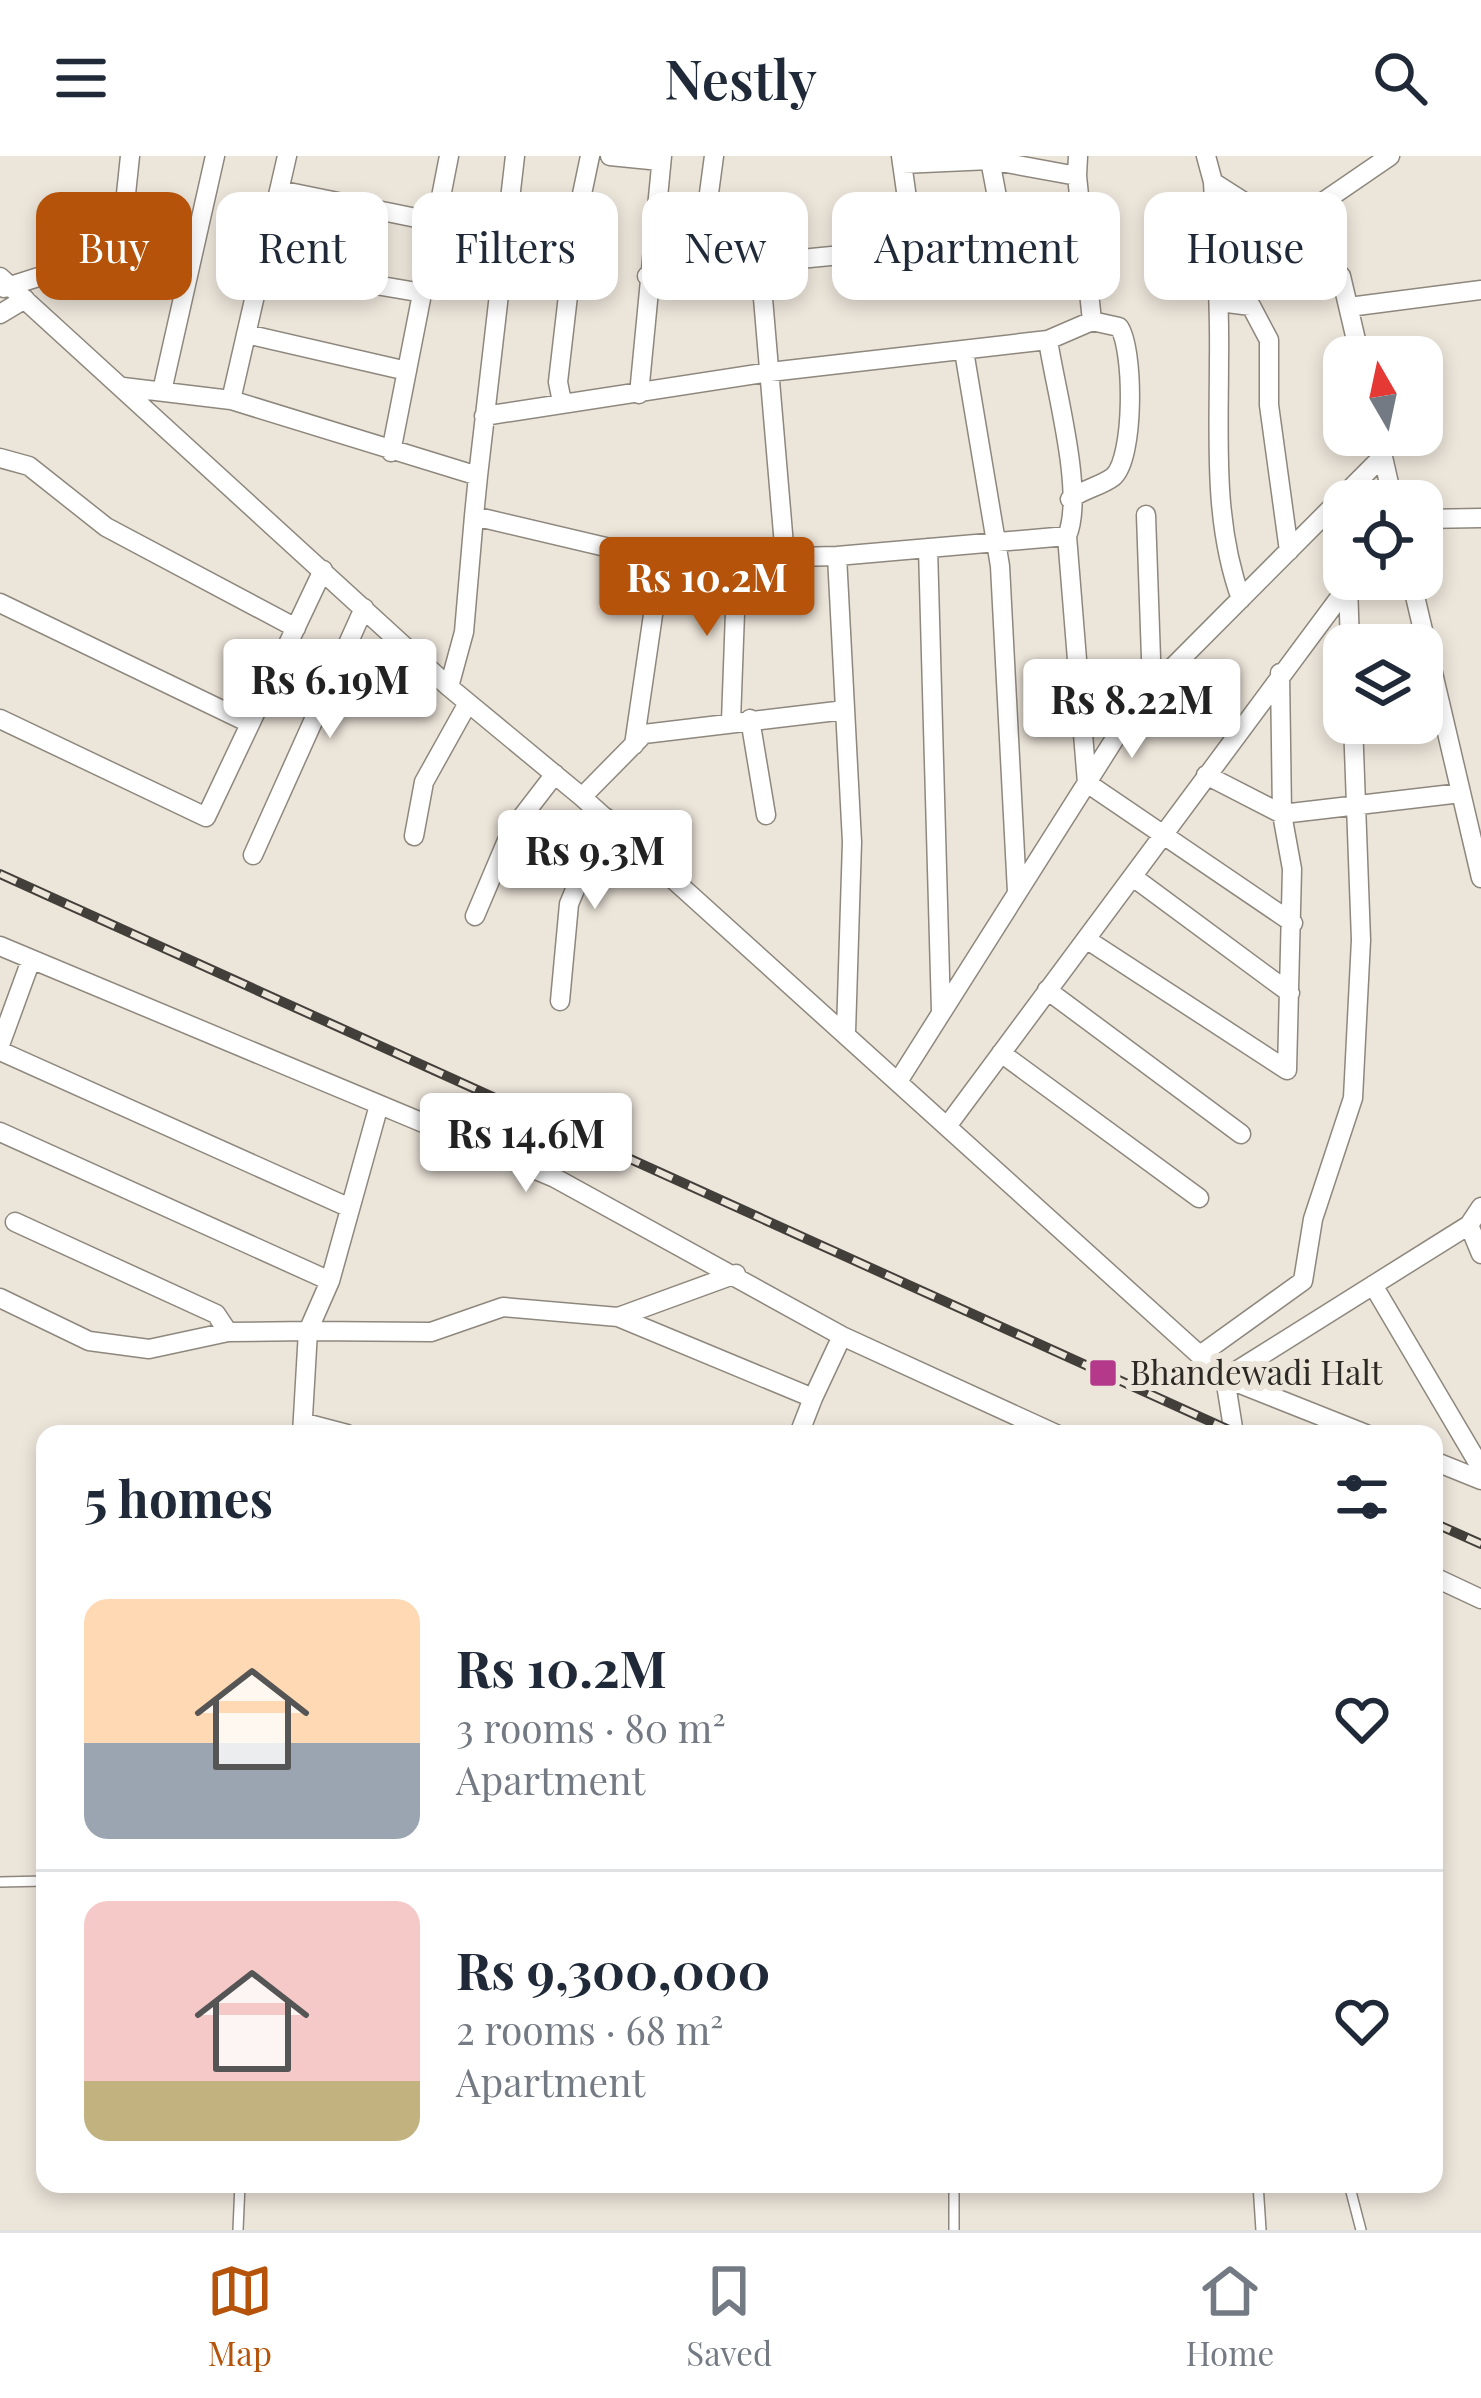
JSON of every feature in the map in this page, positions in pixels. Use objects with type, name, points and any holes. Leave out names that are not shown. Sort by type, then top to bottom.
[{"type":"street","points":[[9,288],[120,251],[130,156]]},
{"type":"street","points":[[162,392],[215,156]]},
{"type":"street","points":[[286,156],[278,190],[412,217]]},
{"type":"street","points":[[442,192],[449,156]]},
{"type":"street","points":[[449,687],[464,632],[515,156]]},
{"type":"street","points":[[562,402],[558,382],[577,218],[590,156]]},
{"type":"street","points":[[610,156],[661,158],[657,192]]},
{"type":"street","points":[[708,192],[713,156]]},
{"type":"street","points":[[1206,156],[1213,182],[1219,302],[1218,479],[1228,564],[1241,599]]},
{"type":"street","points":[[1338,192],[1390,156]]},
{"type":"street","points":[[906,192],[902,160],[1077,166],[1093,321]]},
{"type":"street","points":[[990,160],[996,192]]},
{"type":"street","points":[[1213,182],[1229,192]]},
{"type":"street","points":[[0,314],[9,288]]},
{"type":"street","points":[[9,288],[449,687],[582,797],[846,1032],[1225,1378],[1343,1425]]},
{"type":"street","points":[[1348,307],[1481,290]]},
{"type":"street","points":[[231,400],[254,300]]},
{"type":"street","points":[[391,452],[422,300]]},
{"type":"street","points":[[639,394],[645,300]]},
{"type":"street","points":[[763,300],[785,557]]},
{"type":"street","points":[[1347,300],[1355,336]]},
{"type":"street","points":[[1219,302],[1251,306],[1269,340],[1269,405],[1289,550]]},
{"type":"street","points":[[484,416],[770,372],[1048,340],[1093,321],[1119,327],[1131,347],[1123,457],[1112,477],[1070,499]]},
{"type":"street","points":[[246,334],[407,371]]},
{"type":"street","points":[[1048,340],[1070,499],[1066,536],[1087,783],[1160,837],[1293,923]]},
{"type":"street","points":[[964,351],[991,539],[1000,566],[1017,892]]},
{"type":"street","points":[[123,387],[231,400],[478,476]]},
{"type":"street","points":[[1362,480],[1383,457]]},
{"type":"street","points":[[1383,457],[1388,480]]},
{"type":"street","points":[[0,458],[29,466],[106,527],[296,628]]},
{"type":"street","points":[[1146,515],[1152,687]]},
{"type":"street","points":[[473,516],[661,560],[837,556],[1066,536]]},
{"type":"street","points":[[899,1080],[1152,687],[1323,518]]},
{"type":"street","points":[[1443,519],[1478,518],[1481,541]]},
{"type":"street","points":[[928,548],[941,1013]]},
{"type":"street","points":[[837,556],[853,842],[846,1032]]},
{"type":"street","points":[[737,558],[741,720],[766,814]]},
{"type":"street","points":[[634,745],[661,560]]},
{"type":"street","points":[[0,719],[206,818],[323,570]]},
{"type":"street","points":[[948,1125],[1334,600]]},
{"type":"street","points":[[1416,600],[1478,848],[1481,878]]},
{"type":"street","points":[[0,603],[249,723]]},
{"type":"street","points":[[253,855],[364,608]]},
{"type":"street","points":[[1085,939],[1287,1070],[1293,923],[1292,869],[1282,814],[1280,673]]},
{"type":"street","points":[[414,836],[430,769],[468,703]]},
{"type":"street","points":[[582,797],[644,734],[845,710]]},
{"type":"street","points":[[1200,1355],[1303,1282],[1313,1219],[1353,1098],[1361,940],[1354,744]]},
{"type":"street","points":[[475,916],[511,831],[555,774]]},
{"type":"street","points":[[1206,775],[1282,814],[1461,793]]},
{"type":"street","points":[[560,1001],[569,904],[605,817]]},
{"type":"street","points":[[1132,877],[1290,992]]},
{"type":"street","points":[[0,946],[555,1178],[842,1336],[1036,1425]]},
{"type":"street","points":[[31,960],[0,1048],[350,1208]]},
{"type":"street","points":[[1047,990],[1241,1134]]},
{"type":"street","points":[[1000,1053],[1199,1198]]},
{"type":"street","points":[[304,1425],[308,1331],[330,1282],[379,1105]]},
{"type":"street","points":[[0,1132],[330,1282]]},
{"type":"street","points":[[1225,1378],[1468,1225],[1481,1207]]},
{"type":"street","points":[[16,1222],[216,1314],[228,1332]]},
{"type":"street","points":[[1468,1225],[1481,1254]]},
{"type":"street","points":[[618,1317],[736,1274]]},
{"type":"street","points":[[1373,1285],[1481,1468]]},
{"type":"street","points":[[0,1298],[89,1341],[148,1349],[228,1332],[431,1332],[503,1306],[618,1317],[813,1398]]},
{"type":"street","points":[[802,1425],[842,1336]]},
{"type":"street","points":[[1225,1378],[1233,1425]]},
{"type":"street","points":[[1443,1465],[1481,1480]]},
{"type":"street","points":[[1443,1581],[1481,1599]]},
{"type":"lane","points":[[0,1882],[36,1881]]},
{"type":"lane","points":[[238,2230],[240,2193]]},
{"type":"lane","points":[[954,2230],[955,2193]]},
{"type":"lane","points":[[1259,2193],[1261,2230]]},
{"type":"lane","points":[[1351,2193],[1361,2230]]},
{"type":"railway","points":[[0,874],[1218,1425]]},
{"type":"railway","points":[[1443,1527],[1481,1544]]},
{"type":"place","name":"Bhandewadi Halt","points":[[1103,1373]]}]
